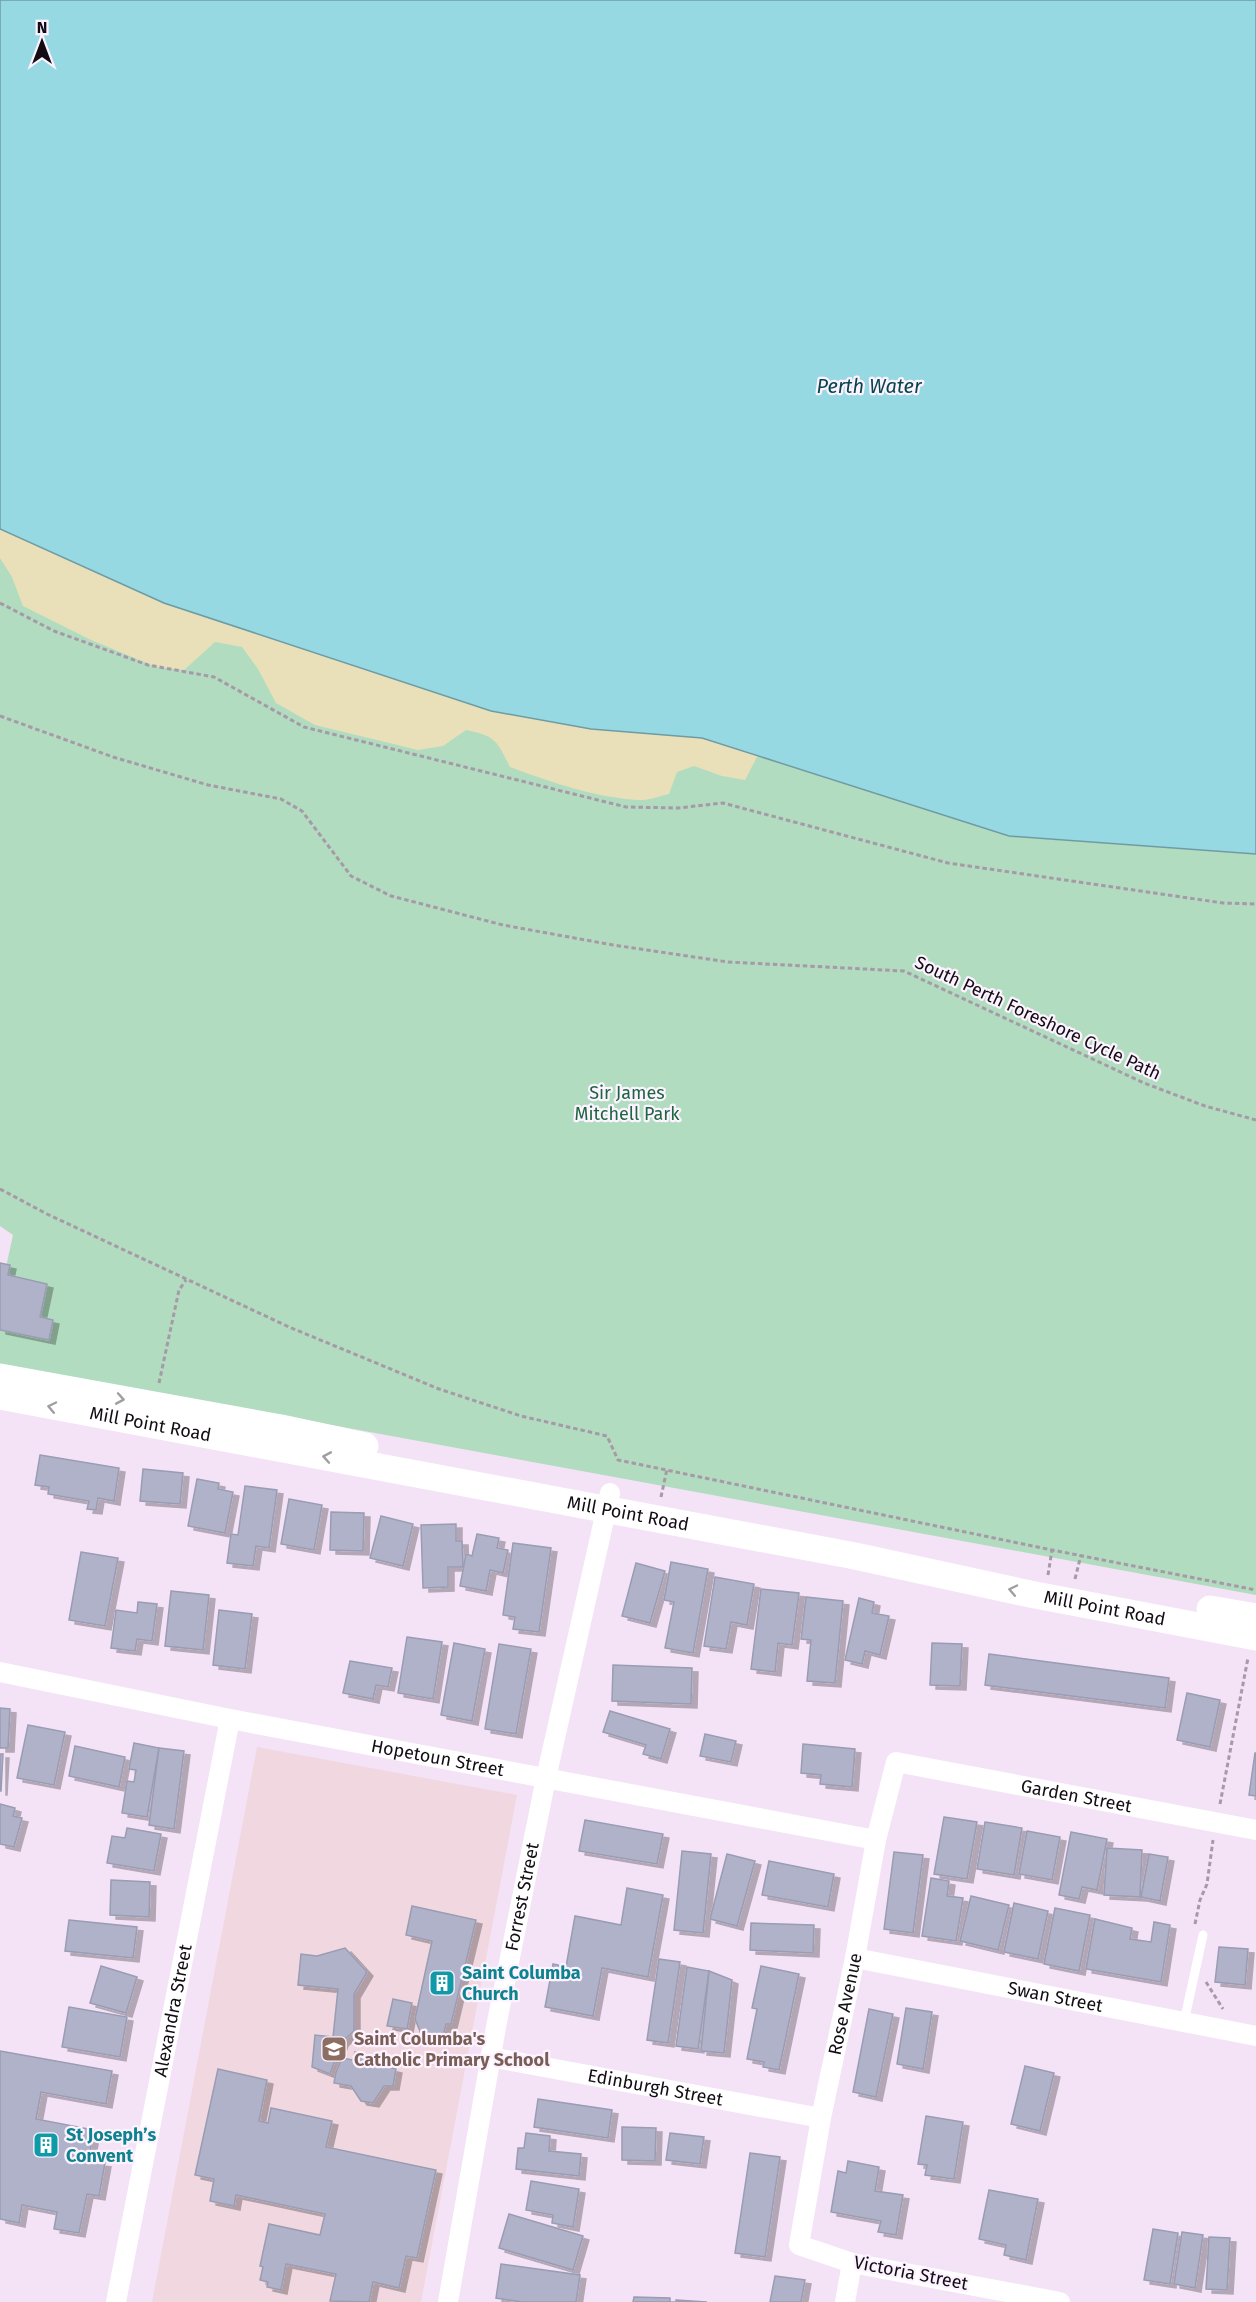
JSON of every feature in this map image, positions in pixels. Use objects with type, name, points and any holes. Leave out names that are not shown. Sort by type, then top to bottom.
[{"type":"main road","name":"Mill Point Road","points":[[0,1377],[292,1430],[608,1501]]},
{"type":"main road","name":"Mill Point Road","points":[[0,1396],[154,1426],[608,1501],[1255,1630]]},
{"type":"street","name":"Forrest Street","points":[[448,2302],[490,2057],[546,1778],[608,1501]]},
{"type":"street","name":"Hopetoun Street","points":[[0,1671],[230,1719],[876,1840]]},
{"type":"street","name":"Alexandra Street","points":[[116,2302],[230,1719]]},
{"type":"street","name":"Garden Street","points":[[896,1762],[1256,1830]]},
{"type":"street","name":"Rose Avenue","points":[[799,2245],[876,1840],[896,1762]]},
{"type":"street","name":"Swan Street","points":[[855,1958],[1256,2036]]},
{"type":"street","name":"Edinburgh Street","points":[[490,2057],[822,2118]]},
{"type":"street","name":"Victoria Street","points":[[799,2245],[852,2263],[1060,2302]]},
{"type":"street","points":[[845,2302],[852,2263]]},
{"type":"lane","points":[[1184,2022],[1203,1935]]},
{"type":"path","points":[[0,603],[54,631],[147,665],[214,677],[304,727],[626,807],[678,808],[723,803],[948,863],[1223,903],[1256,904]]},
{"type":"path","name":"South Perth Foreshore Cycle Path","points":[[0,716],[112,757],[208,784],[281,799],[302,811],[351,876],[391,896],[503,925],[716,961],[904,970],[1144,1083],[1205,1106],[1256,1120]]},
{"type":"path","points":[[0,1189],[47,1214],[289,1327],[439,1389],[520,1416],[607,1436],[618,1460],[1256,1590]]},
{"type":"path","points":[[158,1388],[179,1290],[186,1279]]},
{"type":"path","points":[[1203,1935],[1195,1924],[1200,1900],[1207,1884],[1216,1822],[1255,1630]]},
{"type":"path","points":[[1196,1967],[1223,2009]]},
{"type":"shaded area","name":"Saint Columba's Catholic Primary School","points":[[257,1747],[517,1795],[421,2302],[152,2302]]},
{"type":"green space","name":"Sir James Mitchell Park","points":[[0,529],[702,738],[1009,836],[1256,854],[1256,1595],[0,1364],[0,1295],[13,1235],[0,1226]]},
{"type":"sand","points":[[0,529],[164,604],[491,711],[591,729],[702,738],[758,755],[745,780],[722,776],[694,766],[677,772],[669,794],[645,800],[626,799],[575,789],[510,767],[498,745],[490,737],[476,732],[466,730],[443,746],[418,750],[315,725],[276,703],[258,669],[242,647],[215,642],[184,670],[156,667],[89,639],[23,606],[12,577],[0,558]]},
{"type":"water","name":"Perth Water","points":[[0,0],[1256,0],[1256,854],[1009,836],[702,738],[591,729],[491,711],[164,603],[0,529]]},
{"type":"building","points":[[0,1263],[10,1265],[8,1275],[47,1284],[40,1317],[53,1320],[49,1340],[0,1330]]},
{"type":"building","points":[[40,1455],[119,1468],[114,1501],[98,1498],[96,1510],[87,1509],[89,1501],[48,1494],[49,1487],[35,1485]]},
{"type":"building","points":[[143,1469],[183,1473],[180,1504],[140,1501]]},
{"type":"building","points":[[197,1479],[219,1483],[218,1489],[233,1492],[225,1533],[188,1526]]},
{"type":"building","points":[[245,1486],[277,1490],[269,1548],[256,1546],[253,1566],[227,1563],[231,1534],[238,1535]]},
{"type":"building","points":[[289,1499],[322,1505],[314,1550],[281,1544]]},
{"type":"building","points":[[331,1512],[364,1513],[363,1551],[330,1550]]},
{"type":"building","points":[[381,1516],[413,1524],[403,1566],[370,1558]]},
{"type":"building","points":[[456,1524],[456,1541],[462,1541],[463,1567],[448,1567],[448,1587],[423,1588],[421,1525]]},
{"type":"building","points":[[477,1534],[499,1538],[497,1548],[508,1550],[503,1573],[490,1570],[486,1591],[460,1586],[466,1554],[472,1556]]},
{"type":"building","points":[[513,1543],[551,1548],[539,1632],[513,1629],[515,1617],[503,1615]]},
{"type":"building","points":[[81,1552],[118,1558],[105,1626],[69,1620]]},
{"type":"building","points":[[671,1562],[708,1569],[693,1653],[665,1648],[674,1602],[664,1600]]},
{"type":"building","points":[[636,1563],[665,1571],[650,1623],[622,1616]]},
{"type":"building","points":[[715,1577],[754,1584],[747,1625],[731,1622],[726,1649],[704,1646]]},
{"type":"building","points":[[761,1589],[799,1593],[792,1645],[778,1643],[775,1672],[751,1669]]},
{"type":"building","points":[[171,1591],[209,1595],[203,1650],[165,1646]]},
{"type":"building","points":[[806,1597],[843,1601],[835,1683],[807,1681],[811,1640],[801,1639]]},
{"type":"building","points":[[859,1598],[874,1602],[872,1613],[889,1616],[880,1655],[865,1651],[862,1664],[845,1660]]},
{"type":"building","points":[[138,1602],[157,1604],[152,1641],[137,1639],[135,1651],[111,1648],[116,1610],[137,1613]]},
{"type":"building","points":[[219,1610],[252,1614],[245,1669],[213,1665]]},
{"type":"building","points":[[407,1637],[442,1642],[433,1699],[398,1693]]},
{"type":"building","points":[[454,1643],[485,1649],[472,1721],[441,1715]]},
{"type":"building","points":[[932,1643],[962,1644],[960,1686],[930,1685]]},
{"type":"building","points":[[499,1644],[531,1649],[516,1734],[485,1729]]},
{"type":"building","points":[[989,1654],[1169,1678],[1165,1708],[985,1685]]},
{"type":"building","points":[[350,1661],[392,1668],[388,1687],[376,1685],[373,1699],[343,1693]]},
{"type":"building","points":[[613,1665],[692,1668],[691,1704],[612,1701]]},
{"type":"building","points":[[1187,1693],[1220,1700],[1210,1747],[1177,1740]]},
{"type":"building","points":[[0,1708],[10,1709],[8,1748],[0,1748]]},
{"type":"building","points":[[610,1711],[670,1729],[661,1759],[643,1754],[646,1745],[603,1732]]},
{"type":"building","points":[[28,1725],[65,1732],[54,1785],[17,1778]]},
{"type":"building","points":[[705,1734],[736,1741],[731,1762],[700,1756]]},
{"type":"building","points":[[134,1743],[159,1748],[147,1817],[122,1813],[127,1781],[134,1782],[136,1770],[129,1769]]},
{"type":"building","points":[[803,1744],[855,1749],[852,1787],[820,1784],[821,1775],[801,1773]]},
{"type":"building","points":[[75,1746],[125,1757],[119,1787],[69,1776]]},
{"type":"building","points":[[159,1748],[184,1751],[174,1829],[149,1825]]},
{"type":"building","points":[[1256,1753],[1256,1796],[1249,1795]]},
{"type":"building","points":[[0,1754],[3,1754],[1,1791],[0,1791]]},
{"type":"building","points":[[0,1804],[15,1808],[13,1816],[22,1818],[14,1847],[0,1844]]},
{"type":"building","points":[[944,1817],[977,1822],[967,1879],[934,1874]]},
{"type":"building","points":[[585,1820],[663,1834],[657,1864],[579,1851]]},
{"type":"building","points":[[985,1822],[1022,1828],[1014,1875],[977,1869]]},
{"type":"building","points":[[127,1828],[161,1834],[154,1871],[107,1863],[112,1836],[125,1838]]},
{"type":"building","points":[[1027,1831],[1060,1837],[1052,1880],[1019,1874]]},
{"type":"building","points":[[1071,1832],[1107,1839],[1097,1890],[1082,1887],[1079,1899],[1059,1895]]},
{"type":"building","points":[[1107,1848],[1142,1850],[1140,1897],[1104,1895]]},
{"type":"building","points":[[682,1851],[711,1854],[703,1933],[674,1930]]},
{"type":"building","points":[[894,1852],[923,1855],[913,1933],[884,1929]]},
{"type":"building","points":[[727,1854],[755,1861],[737,1926],[710,1919]]},
{"type":"building","points":[[1149,1854],[1168,1857],[1160,1901],[1141,1897]]},
{"type":"building","points":[[769,1861],[834,1874],[828,1907],[762,1895]]},
{"type":"building","points":[[931,1878],[949,1881],[947,1896],[963,1898],[956,1941],[922,1936]]},
{"type":"building","points":[[111,1880],[150,1882],[149,1917],[110,1915]]},
{"type":"building","points":[[627,1888],[663,1895],[648,1977],[602,1968],[593,2016],[545,2007],[553,1964],[566,1967],[575,1916],[621,1925]]},
{"type":"building","points":[[971,1896],[1009,1905],[998,1950],[960,1941]]},
{"type":"building","points":[[1014,1903],[1048,1911],[1038,1959],[1004,1952]]},
{"type":"building","name":"Saint Columba Church","points":[[412,1906],[476,1920],[451,2024],[446,2024],[443,2036],[434,2041],[424,2041],[415,2019],[432,1941],[406,1935]]},
{"type":"building","points":[[1055,1908],[1090,1915],[1079,1971],[1044,1964]]},
{"type":"building","points":[[1095,1919],[1132,1928],[1130,1939],[1151,1942],[1154,1922],[1170,1925],[1161,1982],[1086,1969]]},
{"type":"building","points":[[69,1920],[137,1927],[133,1958],[65,1951]]},
{"type":"building","points":[[751,1923],[814,1925],[813,1953],[750,1950]]},
{"type":"building","points":[[1219,1947],[1248,1949],[1245,1985],[1215,1982]]},
{"type":"building","points":[[345,1948],[367,1972],[354,1994],[354,2031],[342,2042],[330,2074],[312,2067],[315,2035],[333,2037],[338,1989],[298,1985],[301,1954],[317,1956]]},
{"type":"building","points":[[659,1959],[680,1962],[668,2043],[647,2040]]},
{"type":"building","points":[[101,1966],[137,1977],[126,2013],[90,2003]]},
{"type":"building","points":[[761,1966],[799,1974],[779,2070],[763,2067],[764,2062],[747,2059],[757,2009],[752,2008]]},
{"type":"building","points":[[687,1967],[709,1971],[698,2049],[676,2046]]},
{"type":"building","points":[[709,1971],[732,1980],[724,2053],[701,2051]]},
{"type":"building","points":[[393,1999],[412,2003],[407,2029],[387,2026]]},
{"type":"building","points":[[69,2007],[127,2017],[120,2057],[62,2047]]},
{"type":"building","points":[[906,2008],[932,2012],[923,2069],[897,2064]]},
{"type":"building","points":[[869,2009],[893,2014],[876,2097],[853,2092]]},
{"type":"building","name":"St Joseph’s Convent","points":[[0,2051],[112,2071],[106,2104],[41,2092],[36,2119],[94,2130],[88,2161],[105,2163],[99,2196],[87,2194],[79,2233],[54,2229],[57,2212],[22,2205],[19,2223],[0,2219]]},
{"type":"building","points":[[355,2052],[381,2058],[379,2065],[396,2069],[393,2086],[384,2086],[373,2103],[361,2101],[351,2086],[334,2083],[342,2058],[353,2060]]},
{"type":"building","points":[[1025,2066],[1054,2073],[1040,2131],[1011,2124]]},
{"type":"building","points":[[218,2069],[267,2080],[259,2121],[268,2123],[271,2108],[332,2121],[326,2147],[436,2170],[417,2258],[406,2256],[399,2288],[373,2282],[369,2302],[330,2301],[336,2274],[286,2264],[281,2290],[267,2287],[268,2282],[260,2280],[263,2267],[260,2266],[269,2224],[320,2235],[325,2214],[236,2195],[234,2206],[210,2201],[214,2179],[195,2175]]},
{"type":"building","points":[[538,2099],[612,2110],[608,2138],[534,2127]]},
{"type":"building","points":[[926,2116],[963,2122],[954,2179],[925,2175],[927,2165],[918,2164]]},
{"type":"building","points":[[622,2127],[656,2128],[655,2161],[622,2160]]},
{"type":"building","points":[[526,2133],[550,2136],[549,2151],[581,2154],[579,2176],[516,2169],[518,2148],[524,2148]]},
{"type":"building","points":[[670,2133],[704,2137],[700,2164],[666,2160]]},
{"type":"building","points":[[750,2153],[780,2157],[765,2257],[735,2253]]},
{"type":"building","points":[[848,2161],[879,2167],[875,2191],[903,2195],[896,2235],[878,2232],[881,2221],[831,2212],[838,2171],[846,2173]]},
{"type":"building","points":[[531,2181],[579,2189],[573,2227],[552,2223],[553,2215],[526,2210]]},
{"type":"building","points":[[989,2190],[1038,2199],[1026,2260],[1004,2255],[1006,2245],[979,2239]]},
{"type":"building","points":[[509,2214],[583,2236],[573,2270],[499,2248]]},
{"type":"building","points":[[1153,2229],[1178,2233],[1170,2284],[1144,2280]]},
{"type":"building","points":[[1182,2232],[1203,2235],[1195,2288],[1174,2284]]},
{"type":"building","points":[[1209,2237],[1230,2238],[1227,2290],[1206,2289]]},
{"type":"building","points":[[501,2264],[580,2275],[576,2302],[522,2302],[496,2298]]},
{"type":"building","points":[[775,2276],[805,2280],[801,2302],[770,2302]]},
{"type":"building","points":[[634,2297],[670,2298],[670,2302],[633,2302]]},
{"type":"building","points":[[676,2300],[707,2302],[676,2302]]},
{"type":"place","name":"Saint Columba Church","points":[[442,1983]]},
{"type":"place","name":"Saint Columba's Catholic Primary School","points":[[334,2049]]},
{"type":"place","name":"St Joseph’s Convent","points":[[46,2145]]}]
